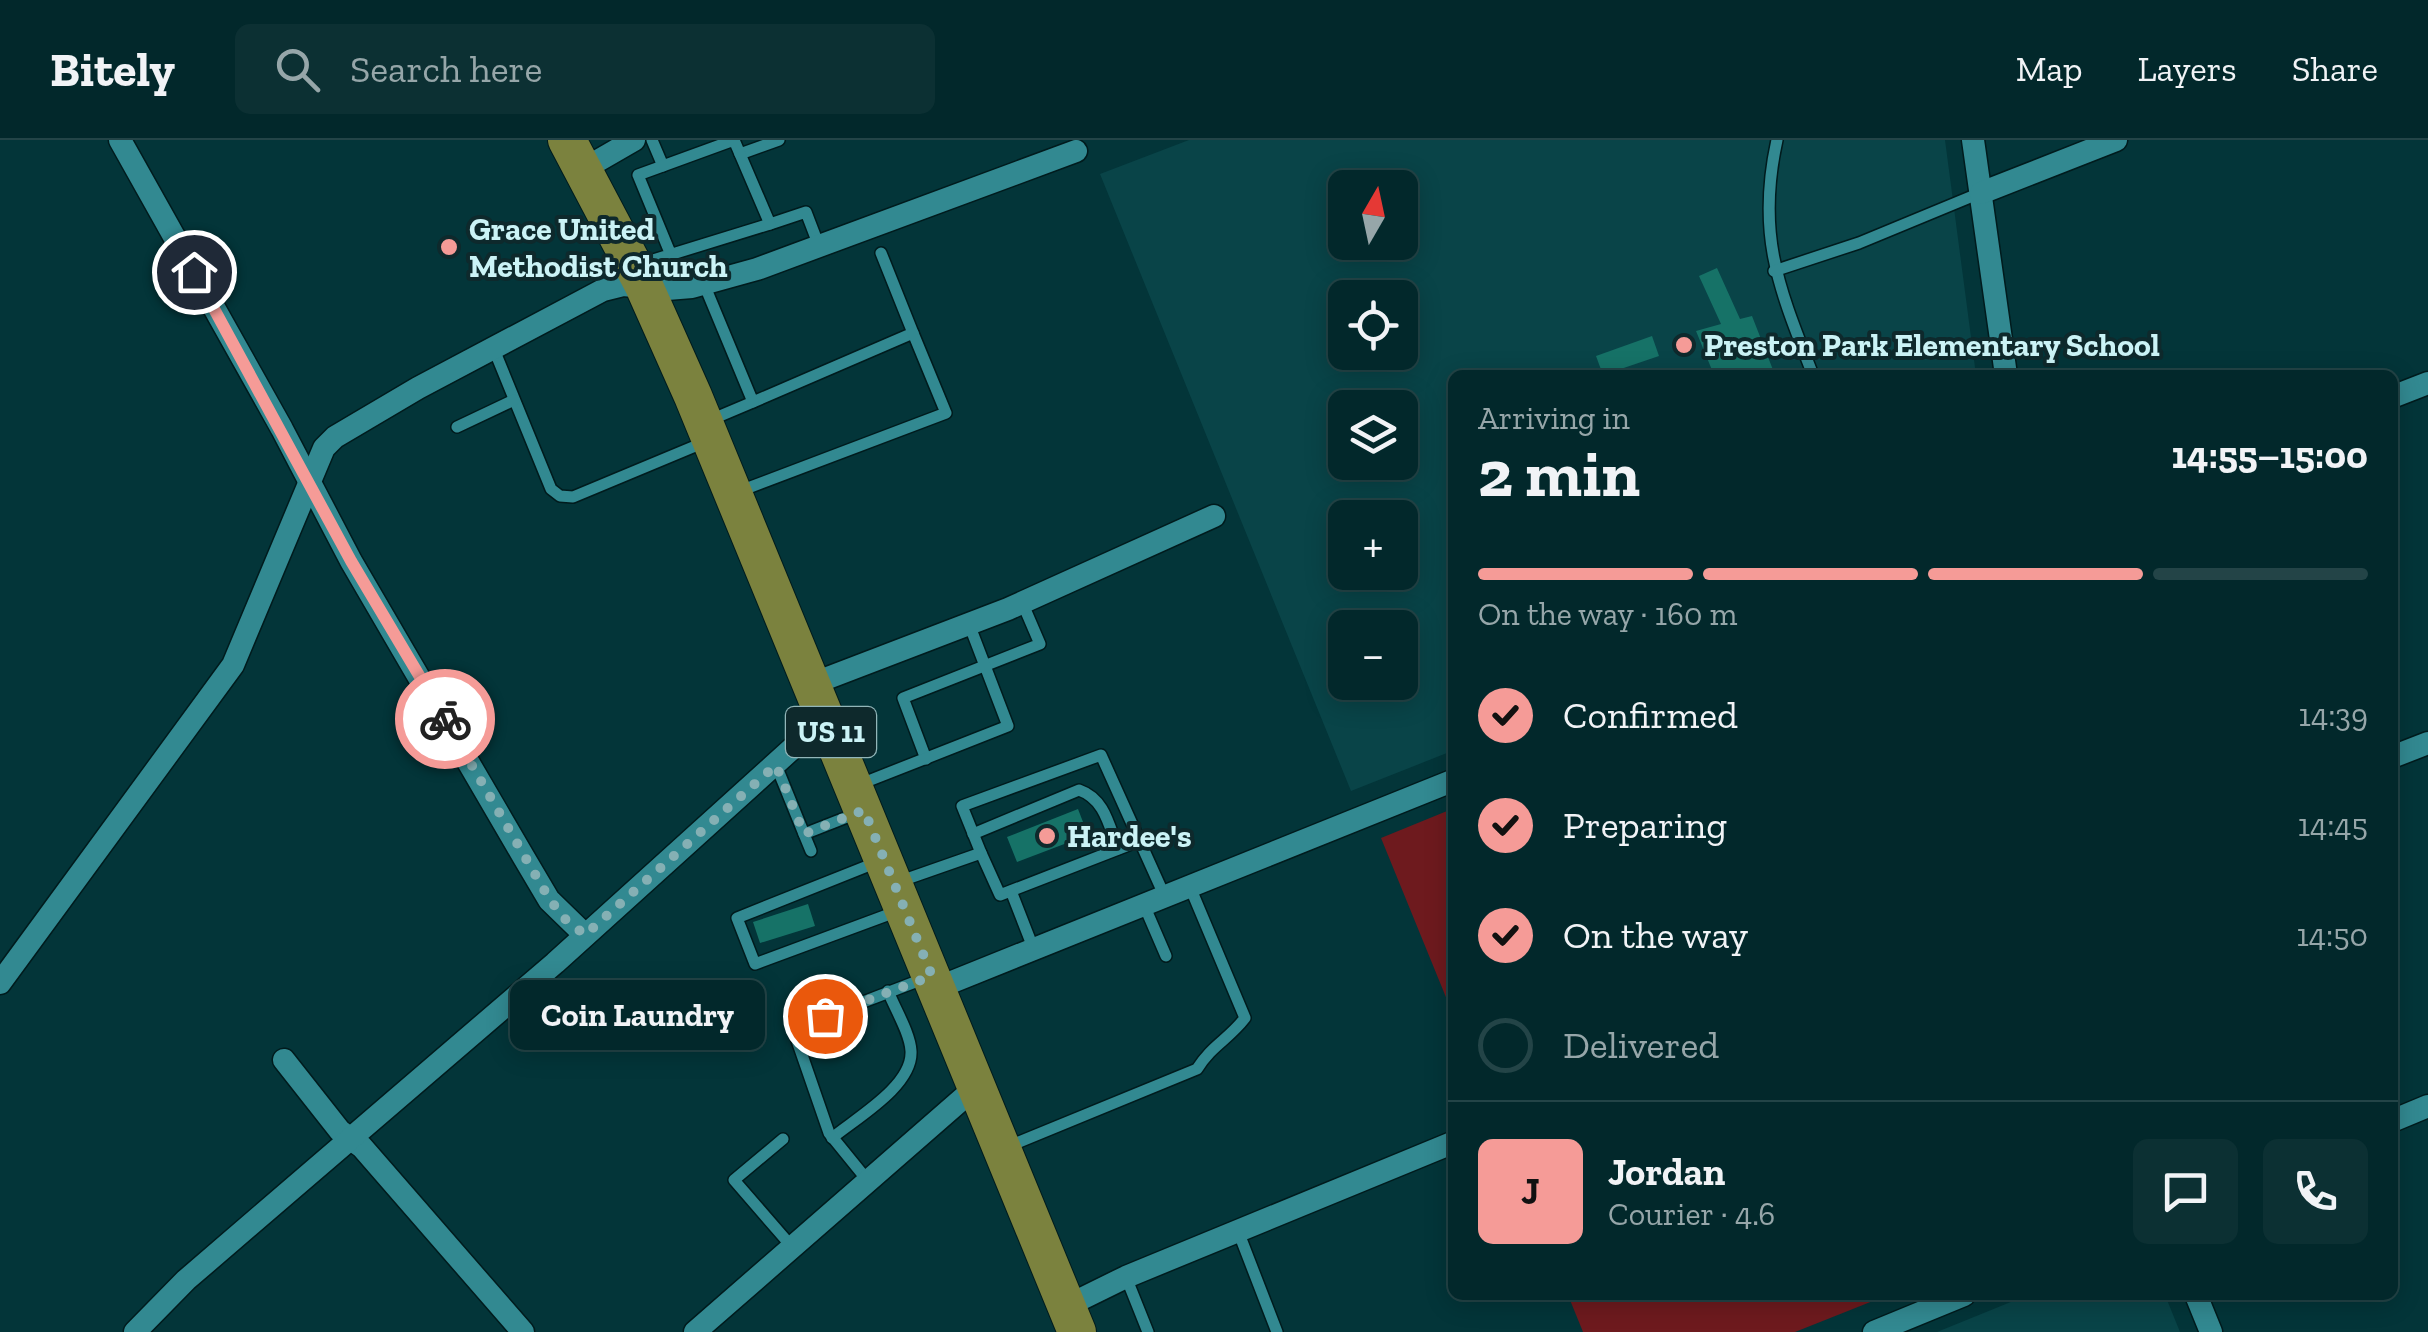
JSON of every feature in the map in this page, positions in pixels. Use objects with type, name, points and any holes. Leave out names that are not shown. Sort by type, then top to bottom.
[{"type":"main road","name":"US 11","points":[[574,155],[639,276],[708,431],[1072,1319]]},
{"type":"street","points":[[120,140],[351,561],[522,856],[565,919],[585,935]]},
{"type":"street","points":[[574,155],[634,140]]},
{"type":"street","points":[[1973,140],[2005,370]]},
{"type":"street","points":[[1981,193],[2116,140]]},
{"type":"street","points":[[0,984],[233,665],[324,448],[336,437],[493,346],[639,276],[667,289],[704,284],[758,269],[1076,151]]},
{"type":"street","points":[[2398,395],[2428,383]]},
{"type":"street","points":[[135,1332],[186,1280],[776,765],[819,701],[969,624],[1214,516]]},
{"type":"street","points":[[2398,756],[2428,743]]},
{"type":"street","points":[[935,982],[1034,950],[1448,784]]},
{"type":"street","points":[[284,1060],[340,1131],[362,1147],[524,1332]]},
{"type":"street","points":[[694,1332],[978,1086]]},
{"type":"street","points":[[2398,1118],[2428,1106]]},
{"type":"street","points":[[1072,1319],[1126,1277],[1448,1144]]},
{"type":"street","points":[[1874,1332],[1952,1300]]},
{"type":"street","points":[[2198,1300],[2211,1332]]},
{"type":"lane","points":[[652,140],[663,166]]},
{"type":"lane","points":[[671,255],[638,176],[734,140],[770,224]]},
{"type":"lane","points":[[740,154],[780,140]]},
{"type":"lane","points":[[1777,140],[1767,203],[1774,271],[1810,370]]},
{"type":"lane","points":[[1774,271],[1859,243],[1981,193]]},
{"type":"lane","points":[[639,276],[671,255],[806,212],[819,246]]},
{"type":"lane","points":[[734,494],[946,412],[880,253]]},
{"type":"lane","points":[[704,284],[753,402]]},
{"type":"lane","points":[[493,346],[551,489],[560,496],[573,496],[708,431],[753,402],[913,333]]},
{"type":"lane","points":[[456,428],[514,400]]},
{"type":"lane","points":[[926,758],[903,698],[1040,644],[1022,602]]},
{"type":"lane","points":[[804,834],[926,758],[1008,726],[969,624]]},
{"type":"lane","points":[[1139,841],[1000,896],[962,806],[1101,755],[1139,841],[1166,956]]},
{"type":"lane","points":[[776,765],[811,851]]},
{"type":"lane","points":[[973,834],[1079,790],[1091,794],[1101,805],[1118,849]]},
{"type":"lane","points":[[894,884],[755,964],[737,918],[894,884],[981,853]]},
{"type":"lane","points":[[1003,1149],[1197,1069],[1210,1048],[1230,1038],[1245,1018],[1190,887]]},
{"type":"lane","points":[[1010,892],[1034,950]]},
{"type":"lane","points":[[869,1182],[832,1138],[794,1029],[888,991],[935,982]]},
{"type":"lane","points":[[832,1138],[901,1082],[909,1067],[911,1050],[888,991]]},
{"type":"lane","points":[[783,1139],[734,1180],[794,1248]]},
{"type":"lane","points":[[1238,1231],[1277,1332]]},
{"type":"lane","points":[[1126,1277],[1148,1332]]},
{"type":"shaded area","points":[[1189,140],[1945,140],[1975,370],[1448,370],[1448,753],[1351,791],[1100,174]]},
{"type":"shaded area","points":[[1448,811],[1448,1002],[1381,838]]},
{"type":"shaded area","points":[[1570,1300],[1875,1300],[1795,1332],[1583,1332]]},
{"type":"shaded area","points":[[2016,1300],[2167,1300],[2180,1332],[1937,1332]]},
{"type":"building","points":[[1717,268],[1740,319],[1752,316],[1773,370],[1712,370],[1696,331],[1721,324],[1699,276]]},
{"type":"building","points":[[1652,336],[1659,356],[1618,370],[1601,370],[1596,356]]},
{"type":"building","name":"Hardee's","points":[[1078,809],[1088,835],[1017,862],[1007,837]]},
{"type":"building","points":[[808,904],[815,926],[760,943],[753,922]]},
{"type":"way so far","points":[[445,719],[550,900],[585,935],[776,765],[804,834],[864,810],[932,976],[825,1016]]},
{"type":"place","name":"Grace United Methodist Church","points":[[449,247]]},
{"type":"place","name":"Preston Park Elementary School","points":[[1684,345]]},
{"type":"place","name":"Hardee's","points":[[1047,836]]},
{"type":"place","name":"Coin Laundry","points":[[825,1016]]},
{"type":"route","points":[[194,272],[351,561],[445,719]]}]
